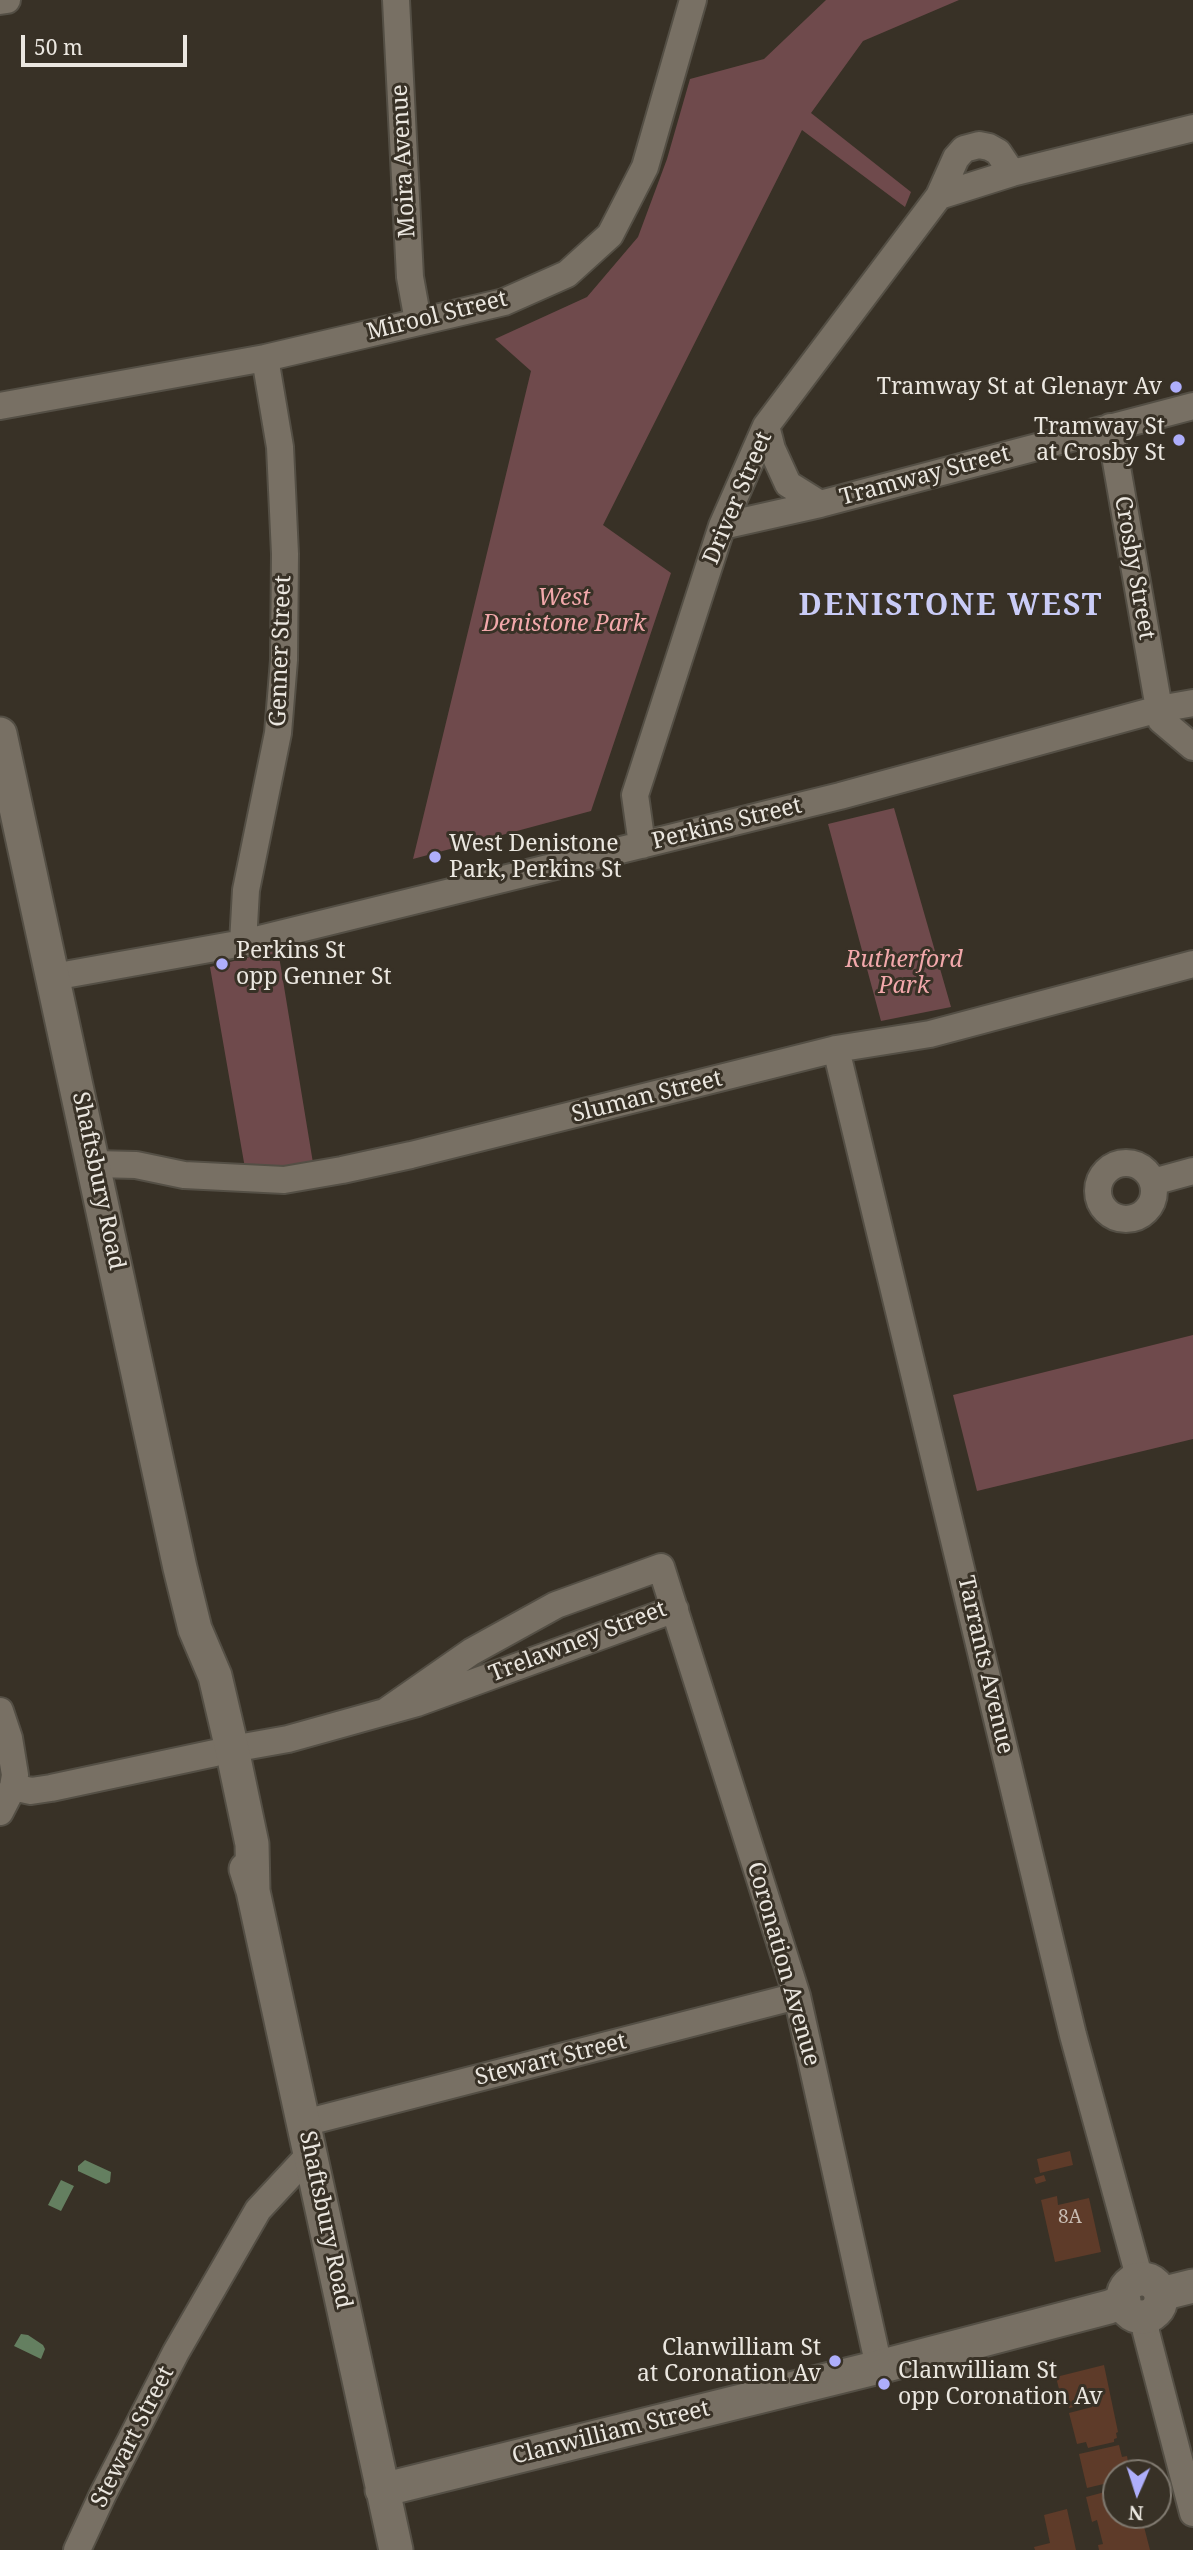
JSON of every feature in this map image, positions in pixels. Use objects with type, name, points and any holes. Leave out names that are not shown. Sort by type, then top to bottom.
[{"type":"street","points":[[0,1],[7,0]]},
{"type":"street","name":"Moira Avenue","points":[[396,0],[410,277],[418,321]]},
{"type":"street","name":"Mirool Street","points":[[0,406],[265,358],[504,302],[567,274],[610,235],[645,167],[693,0]]},
{"type":"street","points":[[939,195],[1012,173],[1193,128]]},
{"type":"street","name":"Driver Street","points":[[642,845],[635,795],[722,526],[766,426],[939,195],[956,158],[964,149],[972,146],[989,147],[998,152],[1012,173]]},
{"type":"street","name":"Genner Street","points":[[243,943],[246,890],[278,733],[284,660],[285,554],[280,447],[265,358]]},
{"type":"street","name":"Tramway Street","points":[[722,526],[820,504],[1193,406]]},
{"type":"street","name":"Tramway Street","points":[[766,426],[772,449],[788,484],[820,504]]},
{"type":"street","name":"Crosby Street","points":[[1110,427],[1159,709]]},
{"type":"street","name":"Perkins Street","points":[[53,977],[243,943],[840,796],[1159,709],[1193,703]]},
{"type":"street","points":[[1159,709],[1161,720],[1193,747]]},
{"type":"street","name":"Shaftsbury Road","points":[[0,734],[195,1629],[215,1676],[223,1751],[239,1847],[253,1891],[396,2550]]},
{"type":"street","name":"Sluman Street","points":[[94,1164],[136,1165],[184,1175],[284,1180],[411,1155],[836,1049],[930,1034],[1193,964]]},
{"type":"street","name":"Tarrants Avenue","points":[[836,1049],[1073,2035],[1142,2298],[1146,2332],[1193,2513]]},
{"type":"street","points":[[1153,1182],[1193,1171]]},
{"type":"street","name":"Trelawney Street","points":[[13,1787],[31,1791],[51,1788],[288,1739],[386,1712],[417,1703],[675,1609],[661,1567],[556,1605],[471,1652],[386,1712]]},
{"type":"street","name":"Coronation Avenue","points":[[675,1609],[797,1996],[879,2367]]},
{"type":"street","points":[[0,1711],[9,1738],[15,1775],[13,1787],[0,1812]]},
{"type":"street","name":"Stewart Street","points":[[77,2550],[176,2353],[258,2210],[307,2138],[797,1996]]},
{"type":"street","name":"Clanwilliam Street","points":[[382,2490],[1193,2286]]},
{"type":"green space","name":"West Denistone Park","points":[[826,0],[959,0],[863,41],[811,113],[911,192],[905,207],[802,130],[603,525],[671,573],[591,811],[413,859],[531,371],[495,339],[587,297],[638,237],[667,159],[690,79],[764,59]]},
{"type":"green space","name":"Rutherford Park","points":[[894,808],[951,1007],[881,1021],[828,824]]},
{"type":"green space","points":[[278,950],[313,1163],[246,1174],[210,967]]},
{"type":"green space","points":[[1193,1335],[1193,1439],[977,1491],[953,1395]]},
{"type":"shaded area","points":[[85,2160],[111,2172],[110,2182],[106,2184],[78,2171],[78,2166]]},
{"type":"shaded area","points":[[61,2180],[74,2186],[61,2211],[48,2205]]},
{"type":"shaded area","points":[[21,2334],[28,2335],[43,2345],[45,2349],[41,2359],[14,2346]]},
{"type":"building","points":[[1070,2151],[1073,2165],[1040,2173],[1037,2159]]},
{"type":"building","points":[[1044,2175],[1046,2181],[1036,2184],[1034,2178]]},
{"type":"building","points":[[1057,2196],[1058,2205],[1089,2198],[1101,2252],[1055,2262],[1041,2200]]},
{"type":"building","points":[[1104,2365],[1117,2438],[1114,2442],[1088,2448],[1086,2442],[1077,2444],[1069,2413],[1092,2407],[1091,2403],[1069,2408],[1065,2396],[1061,2397],[1056,2377]]},
{"type":"building","points":[[1119,2445],[1122,2457],[1127,2456],[1128,2459],[1102,2459],[1102,2484],[1087,2488],[1079,2454]]},
{"type":"building","points":[[1102,2493],[1102,2529],[1145,2529],[1150,2550],[1099,2550],[1098,2545],[1103,2544],[1097,2520],[1092,2522],[1086,2497]]},
{"type":"building","points":[[1067,2509],[1076,2550],[1035,2550],[1034,2547],[1050,2543],[1044,2515]]},
{"type":"place","name":"Tramway St at Glenayr Av","points":[[1176,387]]},
{"type":"place","name":"Tramway St at Crosby St","points":[[1179,440]]},
{"type":"place","name":"West Denistone Park, Perkins St","points":[[435,857]]},
{"type":"place","name":"Perkins St opp Genner St","points":[[222,964]]},
{"type":"place","name":"Clanwilliam St at Coronation Av","points":[[835,2361]]},
{"type":"place","name":"Clanwilliam St opp Coronation Av","points":[[884,2384]]},
{"type":"district","name":"DENISTONE WEST","points":[[951,606]]}]
